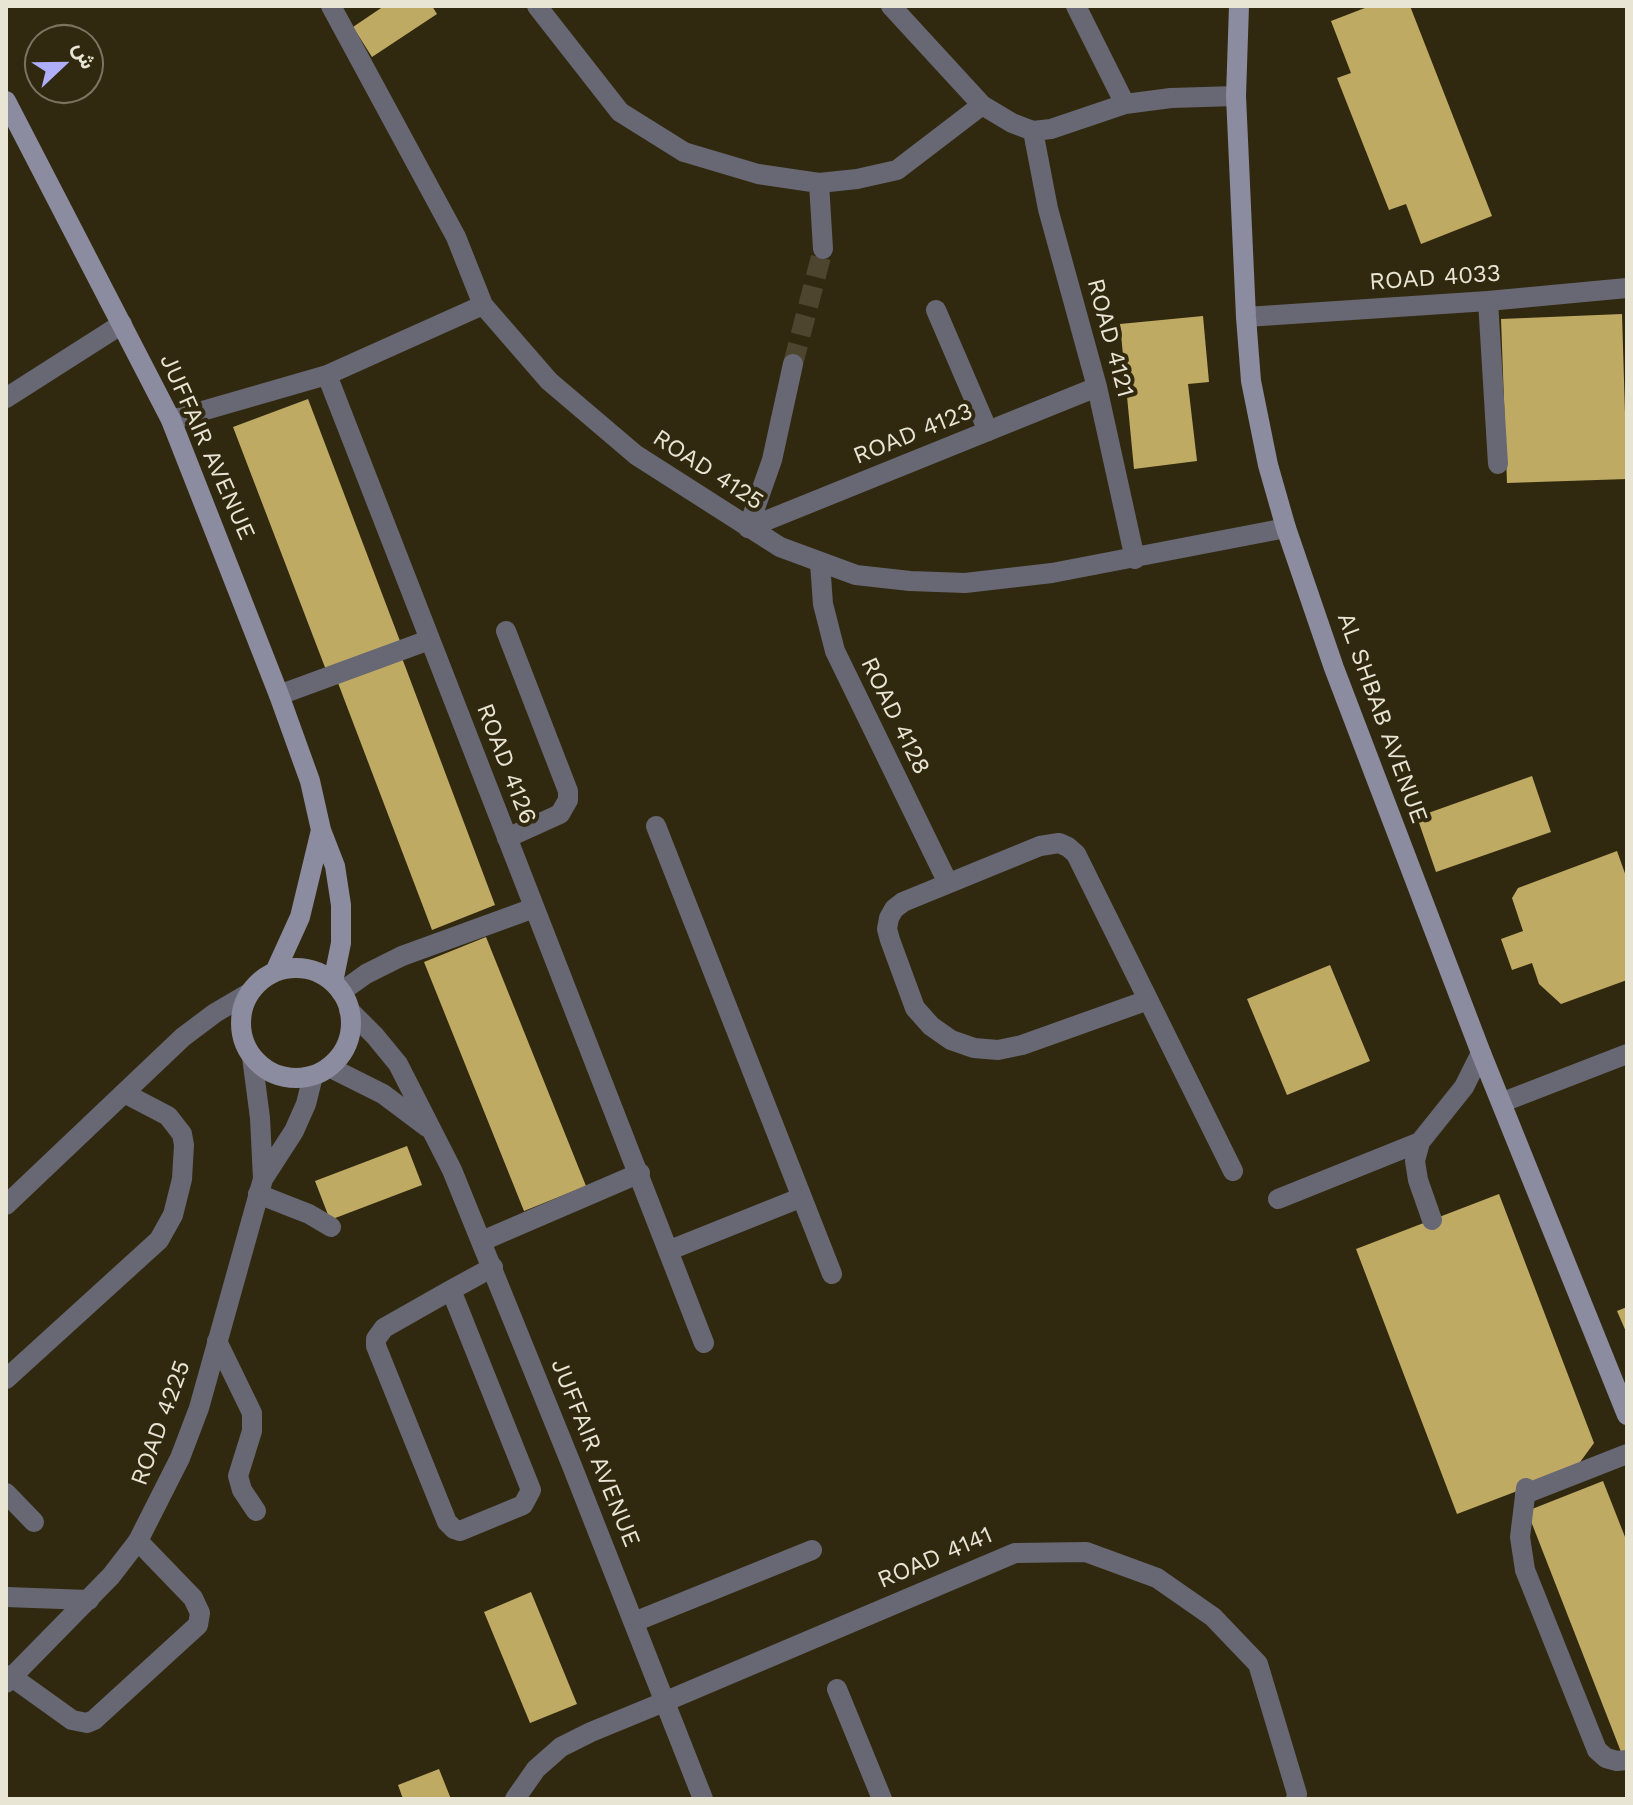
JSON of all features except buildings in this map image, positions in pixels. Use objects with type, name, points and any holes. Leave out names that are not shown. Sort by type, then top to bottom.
[{"type":"street","name":"ROAD 4125","points":[[331,6],[456,237],[483,305],[549,381],[636,455],[780,547],[856,575],[965,583],[1135,559],[1286,528]]},
{"type":"street","points":[[537,6],[620,112],[684,152],[758,174],[819,183],[897,170],[982,105]]},
{"type":"street","points":[[891,6],[982,105],[1012,123],[1033,131],[1051,129],[1125,104],[1171,98],[1236,96]]},
{"type":"street","points":[[1076,6],[1125,104]]},
{"type":"street","name":"AL SHBAB AVENUE","points":[[1239,6],[1236,96],[1246,317],[1251,381],[1268,465],[1334,668],[1481,1053],[1627,1415]]},
{"type":"street","name":"JUFFAIR AVENUE","points":[[6,101],[171,420],[310,781],[321,830],[335,866],[341,905],[341,995],[398,1064],[452,1170],[703,1799]]},
{"type":"street","name":"ROAD 4121","points":[[1033,131],[1048,209],[1097,387],[1135,559]]},
{"type":"street","points":[[819,183],[823,249]]},
{"type":"street","name":"ROAD 4033","points":[[1246,317],[1626,294]]},
{"type":"street","points":[[1488,301],[1498,464]]},
{"type":"street","points":[[171,420],[327,375],[483,305]]},
{"type":"street","points":[[936,310],[988,431]]},
{"type":"street","points":[[6,398],[122,324]]},
{"type":"street","points":[[748,528],[772,460],[793,364]]},
{"type":"street","name":"ROAD 4126","points":[[327,375],[704,1343]]},
{"type":"street","name":"ROAD 4123","points":[[748,528],[1097,387]]},
{"type":"street","name":"ROAD 4128","points":[[820,563],[823,604],[835,651],[948,883]]},
{"type":"street","points":[[506,631],[568,791],[565,809],[507,838]]},
{"type":"street","points":[[279,695],[429,640]]},
{"type":"street","points":[[656,826],[832,1274]]},
{"type":"street","name":"JUFFAIR AVENUE","points":[[275,972],[300,917],[321,830]]},
{"type":"street","points":[[1148,1000],[1022,1045],[998,1050],[974,1048],[951,1040],[931,1026],[915,1008],[887,929],[894,909],[903,902],[1049,843],[1068,847],[1076,854],[1233,1171]]},
{"type":"street","points":[[341,995],[366,974],[402,956],[534,908]]},
{"type":"street","points":[[6,1205],[183,1037],[275,972],[290,968],[320,974],[341,995],[350,1036],[346,1048],[321,1072],[296,1078],[280,1076],[265,1069],[252,1057],[244,1042],[241,1026],[249,993]]},
{"type":"street","points":[[1432,1220],[1415,1161],[1420,1142],[1464,1087],[1481,1053]]},
{"type":"street","points":[[1503,1102],[1627,1054]]},
{"type":"street","name":"ROAD 4225","points":[[8,1678],[89,1600],[138,1541],[180,1458],[199,1408],[260,1187],[260,1118],[252,1057]]},
{"type":"street","name":"JUFFAIR AVENUE","points":[[321,1072],[383,1094],[430,1130]]},
{"type":"street","name":"ROAD 4225","points":[[260,1187],[294,1131],[321,1072]]},
{"type":"street","points":[[6,1379],[159,1240],[173,1215],[182,1179],[182,1134],[168,1116],[124,1093]]},
{"type":"street","points":[[1278,1199],[1420,1142]]},
{"type":"street","points":[[482,1241],[640,1173]]},
{"type":"street","points":[[260,1187],[331,1227]]},
{"type":"street","points":[[670,1250],[800,1198]]},
{"type":"street","points":[[451,1290],[531,1490],[523,1505],[460,1531],[447,1522],[376,1346],[376,1339],[384,1328],[451,1290],[493,1267]]},
{"type":"street","points":[[217,1341],[252,1413],[252,1431],[238,1476],[242,1490],[256,1511]]},
{"type":"street","points":[[1627,1454],[1526,1491],[1520,1537],[1525,1570],[1597,1750],[1606,1758],[1627,1760]]},
{"type":"street","points":[[6,1493],[34,1522]]},
{"type":"street","points":[[8,1678],[72,1720],[87,1723],[198,1625],[200,1613],[193,1598],[138,1541]]},
{"type":"street","points":[[634,1622],[812,1550]]},
{"type":"street","name":"ROAD 4141","points":[[515,1799],[536,1769],[561,1747],[591,1732],[1015,1553],[1086,1552],[1157,1578],[1213,1617],[1258,1664],[1296,1799]]},
{"type":"street","points":[[6,1597],[89,1600]]},
{"type":"street","points":[[837,1689],[882,1799]]},
{"type":"tunnel","points":[[793,364],[823,249]]}]
